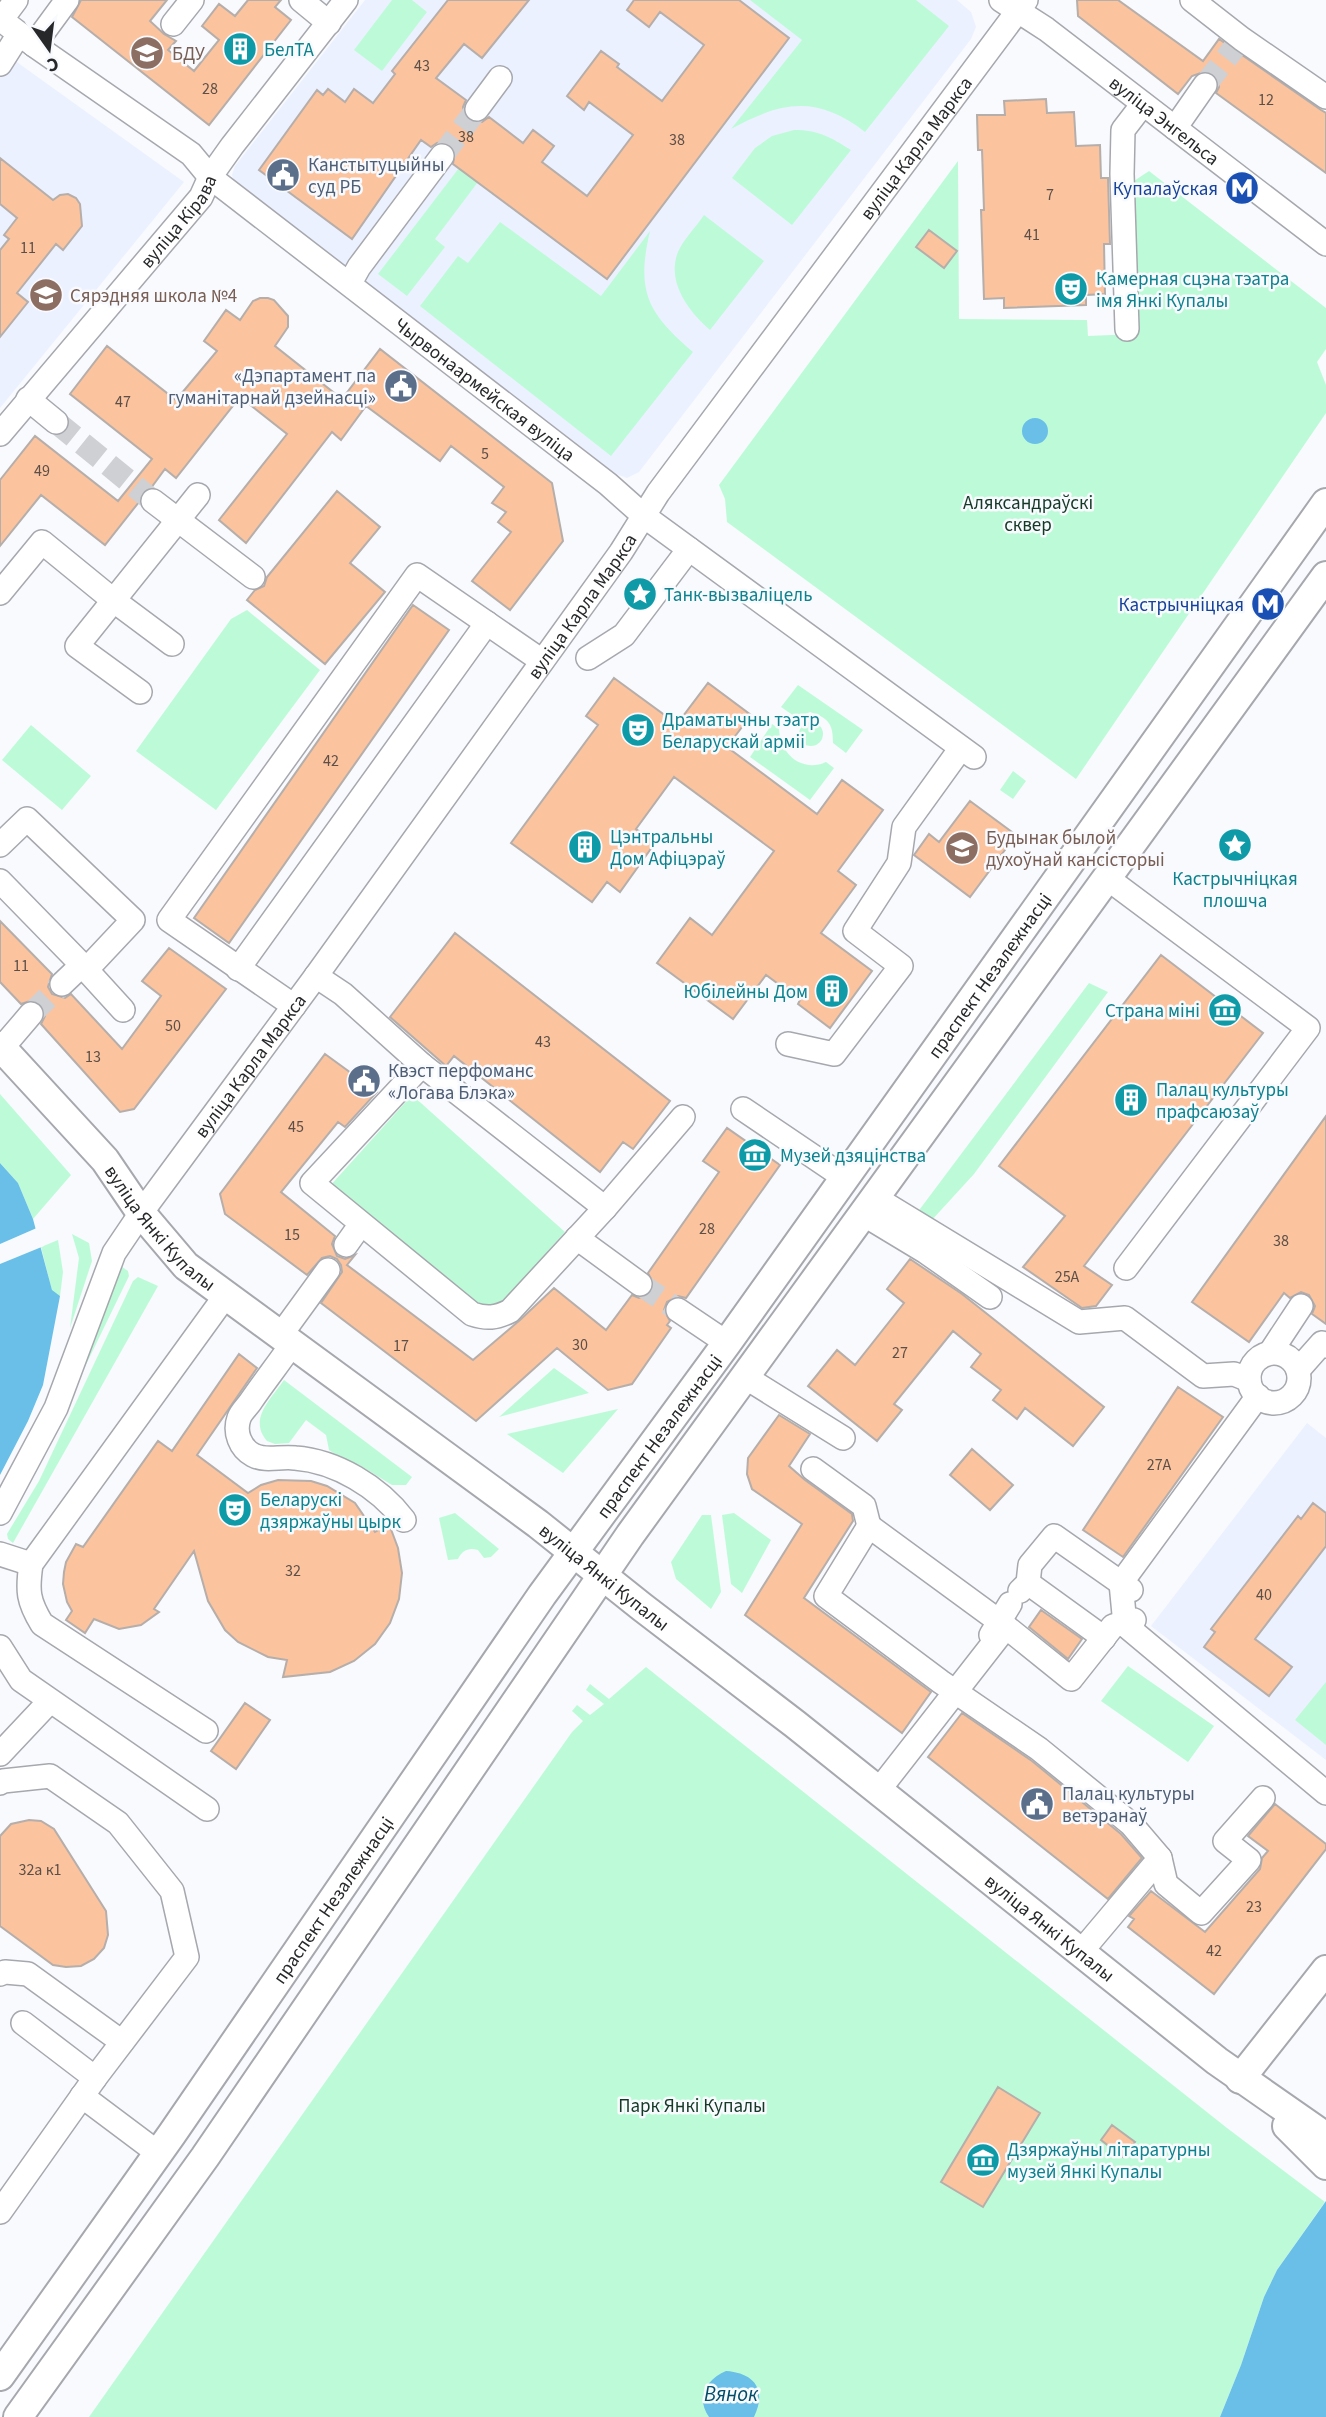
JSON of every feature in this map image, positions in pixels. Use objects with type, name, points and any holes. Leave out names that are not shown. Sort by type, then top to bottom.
[{"type":"main road","name":"праспект Незалежнасці","points":[[0,2376],[158,2153],[574,1551],[727,1343],[1326,503]]},
{"type":"main road","name":"праспект Незалежнасці","points":[[18,2417],[205,2157],[604,1575],[1326,576]]},
{"type":"main road","name":"вуліца Янкі Купалы","points":[[1,1047],[105,1160],[141,1213],[186,1266],[883,1779],[1080,1953],[1240,2079],[1326,2137]]},
{"type":"main road","points":[[1240,2079],[1326,1970]]},
{"type":"main road","name":"вуліца Янкі Купалы","points":[[1240,2079],[1326,2165]]},
{"type":"street","points":[[0,64],[14,29],[16,0]]},
{"type":"street","points":[[14,29],[67,0]]},
{"type":"street","points":[[173,24],[192,0]]},
{"type":"street","points":[[301,0],[329,23]]},
{"type":"street","name":"вуліца Кірава","points":[[0,434],[201,197],[211,177],[346,0]]},
{"type":"street","points":[[1192,0],[1238,43],[1326,97]]},
{"type":"street","name":"вуліца Энгельса","points":[[1015,4],[1175,128],[1322,232]]},
{"type":"street","name":"вуліца Карла Маркса","points":[[0,1513],[56,1408],[114,1254],[141,1213],[316,976],[621,552],[658,494],[1015,4]]},
{"type":"street","name":"Чырвонаармейская вуліца","points":[[14,29],[191,154],[211,177],[608,484],[644,516],[968,752],[904,827],[899,863],[855,931],[901,966],[834,1054],[788,1044]]},
{"type":"street","points":[[477,108],[500,78]]},
{"type":"street","points":[[1175,128],[1205,85]]},
{"type":"street","points":[[1109,178],[1109,153],[1143,104]]},
{"type":"street","points":[[1123,130],[1126,329]]},
{"type":"street","points":[[350,284],[359,267],[442,156]]},
{"type":"street","points":[[28,399],[56,422]]},
{"type":"street","points":[[140,692],[77,646],[198,495]]},
{"type":"street","points":[[153,501],[253,576]]},
{"type":"street","points":[[0,593],[42,542],[172,644]]},
{"type":"street","points":[[588,658],[624,635],[689,549]]},
{"type":"street","points":[[294,1006],[169,920],[281,763],[417,575],[542,661]]},
{"type":"street","points":[[238,969],[487,623]]},
{"type":"street","points":[[0,845],[27,819],[133,920],[62,985]]},
{"type":"street","points":[[1107,878],[1308,1028],[1126,1268]]},
{"type":"street","points":[[0,881],[123,1010]]},
{"type":"street","points":[[316,976],[343,994],[422,1065],[605,1208]]},
{"type":"street","points":[[1,1047],[31,1014]]},
{"type":"street","points":[[422,1065],[312,1183],[472,1314],[485,1318],[500,1317],[510,1311],[605,1208],[683,1117]]},
{"type":"street","points":[[743,1110],[845,1178]]},
{"type":"street","points":[[869,1206],[926,1252],[990,1297]]},
{"type":"street","points":[[869,1206],[1079,1322],[1125,1318],[1203,1376],[1234,1374],[1258,1392],[1283,1401],[1298,1385],[1284,1360]]},
{"type":"street","points":[[346,1245],[361,1224]]},
{"type":"street","points":[[577,1238],[640,1284]]},
{"type":"street","points":[[328,1270],[239,1418],[237,1435],[242,1446],[252,1455],[267,1460],[285,1457],[309,1459],[334,1468],[371,1488],[404,1520]]},
{"type":"street","points":[[206,1731],[42,1624],[30,1605],[28,1585],[32,1564],[226,1295]]},
{"type":"street","points":[[678,1310],[727,1343]]},
{"type":"street","points":[[1284,1360],[1307,1310]]},
{"type":"street","points":[[1326,1346],[1322,1343],[1284,1360],[1257,1360],[1252,1365],[1258,1392],[1126,1587],[1129,1623],[1326,1793]]},
{"type":"street","points":[[745,1377],[843,1438]]},
{"type":"street","points":[[813,1469],[864,1506],[869,1526],[825,1595],[953,1690],[1039,1749],[1131,1825],[1160,1858],[1166,1884],[1201,1913],[1249,1860],[1225,1841],[1263,1798]]},
{"type":"street","points":[[869,1526],[1013,1605],[1104,1637]]},
{"type":"street","points":[[883,1779],[953,1690],[1013,1605],[1030,1565],[1054,1536],[1126,1587]]},
{"type":"street","points":[[0,1554],[32,1564]]},
{"type":"street","points":[[1013,1605],[1071,1679],[1113,1626],[1129,1623],[1326,1781]]},
{"type":"street","points":[[0,1647],[21,1680],[49,1702],[207,1809]]},
{"type":"street","points":[[0,1754],[49,1702]]},
{"type":"street","points":[[0,1783],[50,1776],[118,1823],[172,1891],[187,1956],[1,2208]]},
{"type":"street","points":[[1080,1953],[1160,1858]]},
{"type":"street","points":[[0,1974],[28,1974],[122,2042]]},
{"type":"street","points":[[23,2023],[158,2153]]},
{"type":"shaded area","points":[[365,0],[957,0],[971,12],[976,27],[971,39],[639,472],[627,478],[616,474],[234,181],[232,175],[235,166]]},
{"type":"shaded area","name":"Сярэдняя школа №4","points":[[0,50],[184,182],[0,408]]},
{"type":"shaded area","points":[[1307,1423],[1326,1438],[1326,1760],[1151,1626]]},
{"type":"green space","points":[[392,0],[412,0],[427,12],[382,71],[354,50]]},
{"type":"green space","points":[[750,0],[916,0],[949,26],[865,132],[831,112],[799,106],[767,112],[731,129],[802,40]]},
{"type":"green space","points":[[794,130],[824,135],[851,150],[792,225],[732,178],[755,148],[772,136]]},
{"type":"green space","name":"Аляксандраўскі сквер","points":[[958,161],[959,319],[1087,320],[1088,336],[1135,334],[1131,183],[1149,171],[1326,308],[1326,349],[1317,362],[1326,385],[1326,413],[1076,779],[727,522],[725,499],[719,485]]},
{"type":"green space","points":[[459,168],[478,182],[435,239],[445,247],[407,296],[378,274]]},
{"type":"green space","points":[[704,215],[764,261],[710,330],[687,305],[677,285],[675,274],[678,252]]},
{"type":"green space","points":[[500,222],[601,296],[650,231],[644,270],[649,299],[665,325],[693,352],[611,456],[420,306],[458,256],[468,263]]},
{"type":"green space","points":[[247,610],[320,670],[216,810],[136,751],[231,619]]},
{"type":"green space","points":[[798,685],[863,730],[846,753],[833,743],[831,726],[826,719],[810,712],[797,718],[781,707]]},
{"type":"green space","points":[[811,722],[819,726],[823,734],[819,742],[811,746],[803,742],[799,734],[803,726]]},
{"type":"green space","points":[[772,724],[779,729],[783,746],[794,759],[809,765],[826,762],[834,768],[810,800],[750,757]]},
{"type":"green space","points":[[31,725],[91,776],[62,810],[2,760]]},
{"type":"green space","points":[[1013,771],[1026,781],[1013,799],[1000,790]]},
{"type":"green space","points":[[1089,983],[1108,992],[974,1174],[931,1221],[917,1213]]},
{"type":"green space","points":[[0,1094],[71,1175],[33,1219],[18,1183],[0,1163]]},
{"type":"green space","points":[[412,1095],[565,1232],[483,1324],[329,1187]]},
{"type":"green space","points":[[72,1234],[89,1243],[92,1261],[70,1328],[79,1258]]},
{"type":"green space","points":[[58,1240],[63,1272],[60,1296],[52,1291],[41,1247]]},
{"type":"green space","points":[[122,1267],[128,1271],[129,1276],[80,1377]]},
{"type":"green space","points":[[138,1277],[158,1286],[13,1543],[7,1534],[39,1481],[133,1281]]},
{"type":"green space","points":[[554,1368],[589,1393],[499,1417]]},
{"type":"green space","points":[[284,1380],[412,1477],[406,1485],[392,1485],[338,1456],[329,1450],[326,1435],[306,1420],[289,1443],[275,1444],[267,1441],[260,1425],[261,1417]]},
{"type":"green space","points":[[618,1409],[563,1473],[507,1434]]},
{"type":"green space","points":[[455,1513],[499,1549],[491,1557],[484,1558],[478,1550],[469,1549],[458,1559],[448,1560],[439,1518]]},
{"type":"green space","points":[[734,1513],[771,1540],[742,1593],[731,1584],[722,1515]]},
{"type":"green space","points":[[702,1515],[711,1515],[721,1592],[711,1609],[676,1579],[671,1562]]},
{"type":"green space","points":[[1128,1666],[1214,1726],[1188,1762],[1101,1701]]},
{"type":"green space","name":"Парк Янкі Купалы","points":[[646,1667],[1227,2128],[1325,2202],[1277,2270],[1264,2297],[1220,2417],[89,2417],[572,1732],[583,1721],[572,1711],[577,1705],[590,1715],[604,1704],[586,1690],[590,1684],[609,1699]]},
{"type":"green space","points":[[1326,1682],[1326,1745],[1295,1720]]},
{"type":"water","points":[[1035,418],[1044,422],[1048,431],[1044,440],[1035,444],[1026,440],[1022,431],[1026,422]]},
{"type":"water","points":[[0,1163],[18,1183],[33,1219],[52,1290],[60,1296],[43,1385],[0,1475]]},
{"type":"water","points":[[1326,2201],[1326,2417],[1220,2417],[1264,2297],[1277,2270]]},
{"type":"water","name":"Вянок","points":[[726,2371],[744,2375],[756,2385],[759,2399],[754,2417],[709,2417],[703,2403],[705,2390],[713,2379]]},
{"type":"pier","points":[[39,1227],[44,1246],[0,1264],[0,1244]]},
{"type":"building","points":[[81,0],[167,0],[150,21],[176,41],[168,50],[194,71],[219,40],[202,26],[219,4],[235,16],[248,0],[281,0],[275,7],[291,20],[209,125],[72,17]]},
{"type":"building","points":[[448,0],[529,0],[482,58],[464,44],[436,78],[466,100],[464,114],[469,121],[482,122],[489,117],[523,143],[533,130],[554,146],[542,162],[587,196],[633,135],[589,102],[584,110],[567,96],[601,51],[619,64],[617,67],[662,101],[704,45],[660,12],[649,27],[627,10],[634,0],[739,0],[789,38],[607,279],[453,164],[455,151],[451,145],[444,142],[431,147],[421,140],[352,239],[259,170],[317,90],[323,95],[328,89],[345,102],[354,89],[373,103],[395,74],[392,71]]},
{"type":"building","points":[[1077,0],[1118,0],[1203,61],[1219,39],[1326,113],[1326,173],[1216,93],[1218,80],[1212,73],[1206,71],[1192,76],[1178,94],[1078,16]]},
{"type":"building","points":[[1046,99],[1047,113],[1074,112],[1076,146],[1100,145],[1101,178],[1108,178],[1110,244],[1104,244],[1105,294],[1086,295],[1086,305],[1004,308],[1004,298],[984,299],[982,150],[978,150],[977,115],[1005,115],[1004,101]]},
{"type":"building","points":[[0,158],[53,200],[68,194],[76,198],[80,204],[82,226],[63,250],[56,244],[17,293],[28,302],[0,337],[0,250],[9,239],[4,235],[17,218],[0,204]]},
{"type":"building","points":[[929,230],[957,251],[944,268],[916,247]]},
{"type":"building","points":[[260,298],[274,300],[288,316],[288,327],[275,346],[342,399],[380,349],[552,483],[563,541],[510,610],[472,581],[511,532],[498,522],[506,512],[492,503],[504,487],[451,446],[440,461],[366,406],[341,440],[332,432],[246,543],[219,520],[287,434],[240,397],[176,478],[165,469],[151,488],[142,492],[139,502],[105,545],[41,495],[0,546],[0,480],[35,436],[118,501],[152,459],[70,394],[107,346],[176,400],[217,351],[204,341],[226,310],[240,320],[253,301]]},
{"type":"building","points":[[337,491],[380,527],[350,563],[385,592],[325,664],[247,600],[255,590],[264,586],[267,577]]},
{"type":"building","points":[[413,605],[449,630],[229,943],[194,918]]},
{"type":"building","name":"Цэнтральны Дом Афіцэраў","points":[[614,678],[677,724],[708,683],[751,715],[727,747],[817,814],[842,780],[883,810],[838,871],[856,885],[821,933],[872,971],[830,1028],[798,1004],[800,1000],[766,975],[733,1019],[657,963],[690,918],[712,935],[774,851],[674,777],[636,829],[655,843],[620,892],[607,882],[592,902],[511,843],[598,725],[586,716]]},
{"type":"building","name":"Будынак былой духоўнай кансісторыі","points":[[970,801],[1016,835],[970,897],[914,855],[929,834],[939,842]]},
{"type":"building","points":[[0,921],[52,974],[48,987],[52,994],[65,998],[71,994],[122,1049],[161,996],[142,981],[169,948],[226,989],[134,1109],[120,1112],[41,1024],[45,1016],[41,1004],[33,1000],[21,1004],[0,982]]},
{"type":"building","points":[[455,933],[670,1101],[633,1149],[623,1142],[600,1172],[454,1056],[446,1066],[390,1017]]},
{"type":"building","name":"Палац культуры прафсаюзаў","points":[[1161,955],[1263,1033],[1084,1266],[1112,1285],[1096,1306],[1082,1308],[1023,1267],[1065,1216],[999,1166]]},
{"type":"building","points":[[325,1054],[377,1092],[345,1127],[338,1122],[281,1192],[335,1236],[332,1244],[337,1256],[345,1259],[355,1255],[347,1265],[473,1360],[554,1288],[606,1330],[632,1295],[639,1298],[651,1293],[654,1285],[648,1273],[719,1172],[703,1161],[727,1128],[780,1165],[686,1298],[678,1296],[667,1302],[664,1310],[670,1321],[667,1325],[671,1328],[632,1384],[608,1390],[557,1348],[476,1421],[321,1303],[342,1272],[337,1259],[330,1256],[322,1258],[307,1275],[225,1214],[220,1194]]},
{"type":"building","points":[[1326,1116],[1326,1324],[1312,1314],[1315,1306],[1309,1295],[1301,1292],[1290,1298],[1284,1293],[1249,1342],[1192,1302]]},
{"type":"building","points":[[910,1259],[962,1294],[1104,1407],[1073,1446],[1025,1408],[1017,1419],[993,1400],[1001,1390],[971,1367],[981,1354],[953,1331],[894,1404],[902,1410],[877,1441],[808,1386],[837,1350],[855,1365],[904,1303],[887,1289]]},
{"type":"building","name":"Беларускі дзяржаўны цырк","points":[[239,1354],[257,1368],[197,1455],[248,1493],[261,1485],[278,1480],[311,1481],[327,1486],[355,1503],[375,1532],[389,1524],[398,1548],[402,1573],[399,1599],[390,1623],[375,1644],[354,1661],[330,1672],[283,1677],[287,1660],[268,1657],[238,1642],[225,1630],[208,1601],[194,1551],[154,1609],[159,1612],[141,1625],[119,1629],[94,1619],[85,1633],[66,1620],[72,1611],[63,1584],[64,1572],[66,1562],[76,1544],[83,1547],[158,1441],[172,1451]]},
{"type":"building","points":[[1178,1387],[1223,1417],[1123,1557],[1083,1530]]},
{"type":"building","points":[[779,1415],[810,1434],[789,1466],[852,1514],[853,1521],[804,1598],[931,1692],[902,1733],[745,1615],[802,1524],[752,1489],[747,1474],[748,1458]]},
{"type":"building","points":[[972,1449],[1013,1485],[990,1510],[950,1475]]},
{"type":"building","points":[[1313,1503],[1326,1513],[1326,1546],[1255,1639],[1292,1667],[1269,1696],[1204,1647],[1215,1632],[1211,1629],[1298,1516],[1301,1519]]},
{"type":"building","points":[[1041,1610],[1082,1639],[1068,1659],[1029,1627]]},
{"type":"building","points":[[245,1703],[270,1720],[236,1769],[211,1751]]},
{"type":"building","name":"Палац культуры ветэранаў","points":[[962,1713],[1032,1761],[1121,1834],[1142,1858],[1108,1899],[928,1757]]},
{"type":"building","points":[[1275,1804],[1326,1844],[1326,1849],[1214,1994],[1128,1927],[1134,1919],[1129,1916],[1151,1891],[1205,1932],[1260,1869],[1262,1858],[1268,1851],[1248,1836]]},
{"type":"building","points":[[29,1820],[41,1821],[54,1829],[106,1911],[108,1935],[104,1948],[94,1959],[81,1966],[53,1965],[0,1926],[0,1836],[11,1824]]},
{"type":"building","name":"Дзяржаўны літаратурны музей Янкі Купалы","points":[[998,2087],[1040,2113],[983,2207],[941,2182]]},
{"type":"building","points":[[1112,2125],[1135,2142],[1123,2157],[1101,2140]]},
{"type":"tunnel","points":[[1205,85],[1235,47]]},
{"type":"tunnel","points":[[442,156],[477,109]]},
{"type":"tunnel","points":[[56,422],[153,501]]},
{"type":"tunnel","points":[[31,1014],[62,984]]},
{"type":"tunnel","points":[[640,1284],[678,1310]]},
{"type":"place","name":"БелТА","points":[[240,49]]},
{"type":"place","name":"БДУ","points":[[147,53]]},
{"type":"place","name":"Канстытуцыйны суд РБ","points":[[283,175]]},
{"type":"place","name":"Купалаўская","points":[[1242,188]]},
{"type":"place","name":"Камерная сцэна тэатра імя Янкі Купалы","points":[[1071,289]]},
{"type":"place","name":"Сярэдняя школа №4","points":[[46,295]]},
{"type":"place","name":"«Дэпартамент па гуманітарнай дзейнасці»","points":[[401,386]]},
{"type":"place","name":"Танк-вызваліцель","points":[[640,594]]},
{"type":"place","name":"Кастрычніцкая","points":[[1268,604]]},
{"type":"place","name":"Драматычны тэатр Беларускай арміі","points":[[638,730]]},
{"type":"place","name":"Кастрычніцкая плошча","points":[[1235,845]]},
{"type":"place","name":"Цэнтральны Дом Афіцэраў","points":[[585,847]]},
{"type":"place","name":"Будынак былой духоўнай кансісторыі","points":[[962,848]]},
{"type":"place","name":"Юбілейны Дом","points":[[832,991]]},
{"type":"place","name":"Страна міні","points":[[1225,1010]]},
{"type":"place","name":"Квэст перфоманс «Логава Блэка»","points":[[364,1081]]},
{"type":"place","name":"Палац культуры прафсаюзаў","points":[[1131,1100]]},
{"type":"place","name":"Музей дзяцінства","points":[[755,1155]]},
{"type":"place","name":"Беларускі дзяржаўны цырк","points":[[235,1510]]},
{"type":"place","name":"Палац культуры ветэранаў","points":[[1037,1804]]},
{"type":"place","name":"Дзяржаўны літаратурны музей Янкі Купалы","points":[[983,2160]]}]
